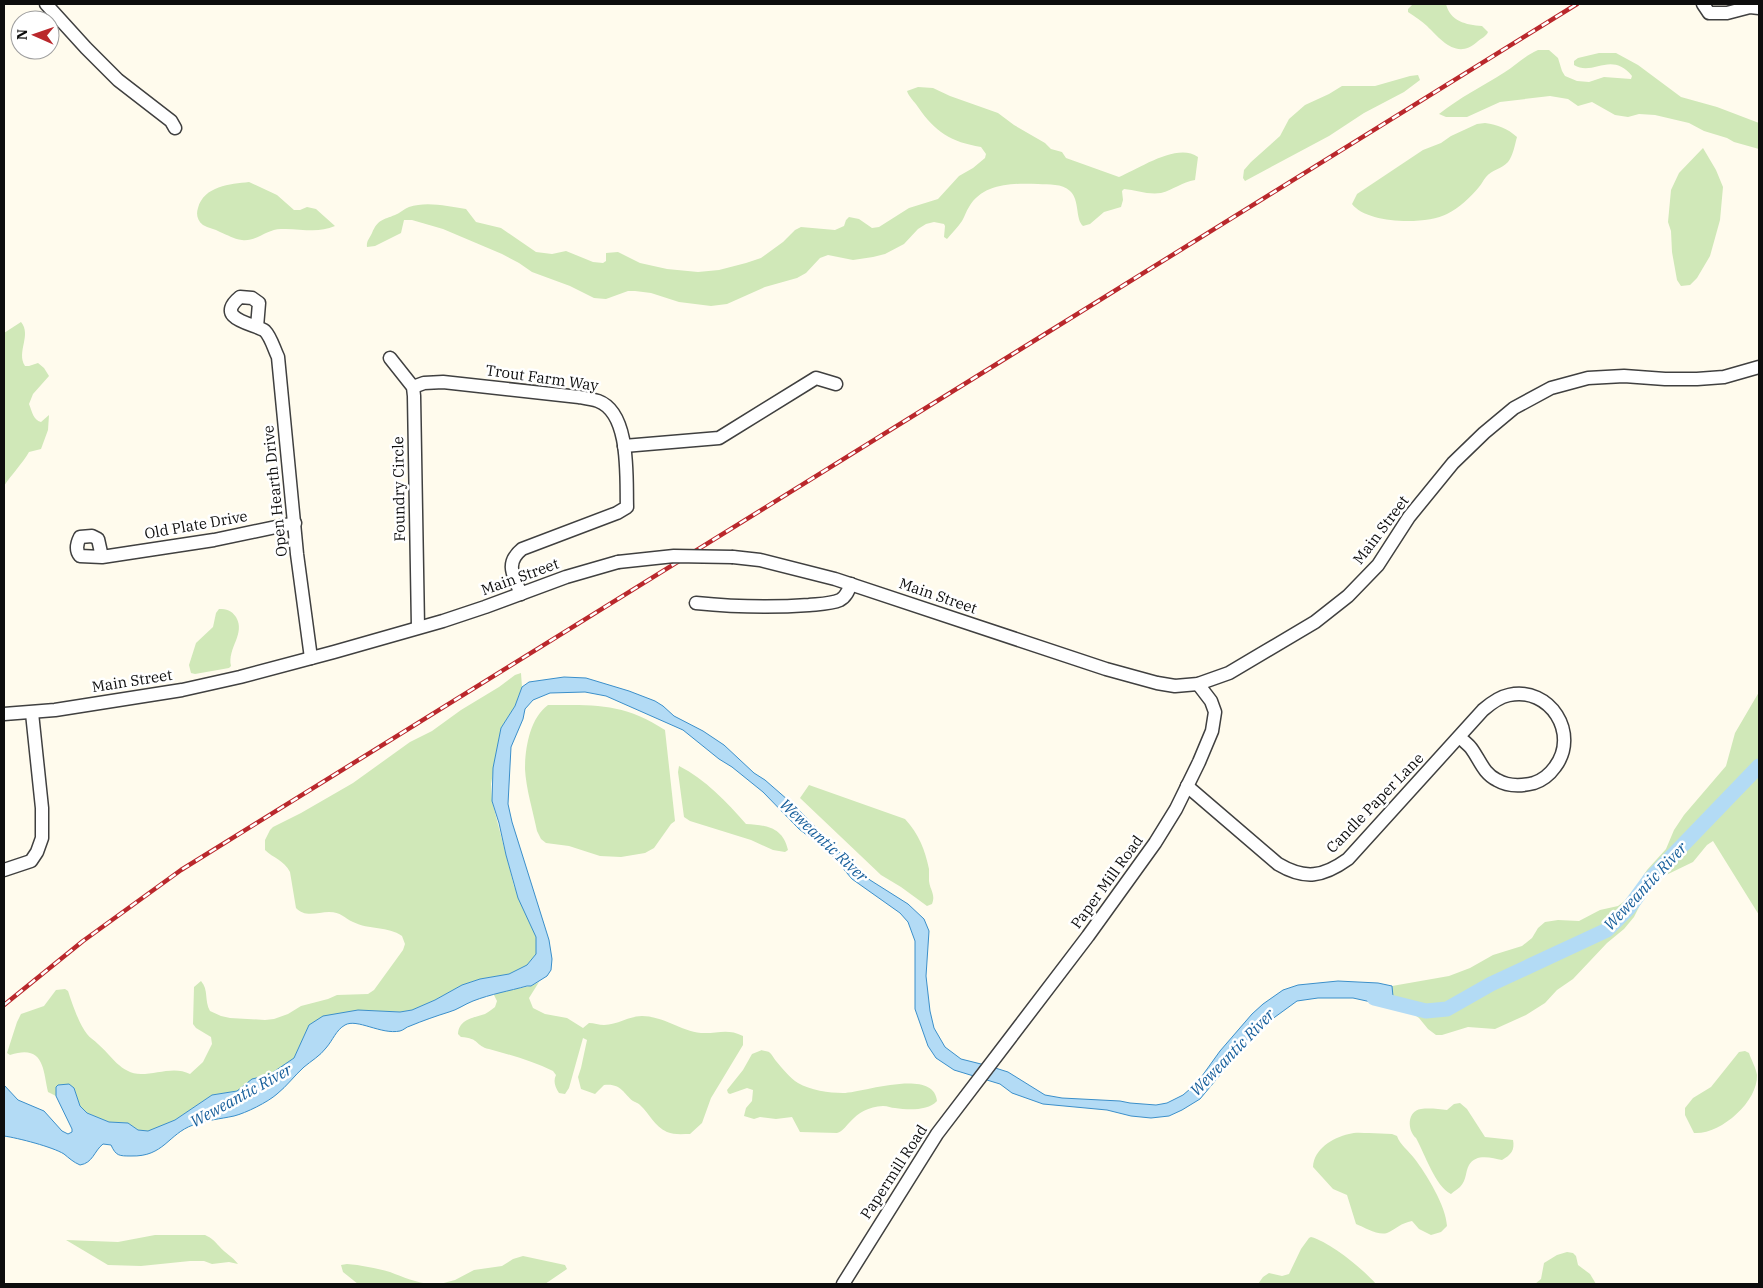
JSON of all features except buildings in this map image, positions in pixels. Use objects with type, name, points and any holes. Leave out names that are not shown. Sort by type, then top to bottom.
[{"type":"street","points":[[46,4],[104,67],[171,122],[175,128]]},
{"type":"street","points":[[1703,4],[1709,13],[1727,13],[1750,7],[1759,8]]},
{"type":"street","name":"Open Hearth Drive","points":[[257,327],[265,331],[278,357],[294,523],[311,658]]},
{"type":"street","points":[[390,358],[413,387]]},
{"type":"street","name":"Main Street","points":[[4,714],[32,713],[182,690],[240,677],[485,607],[566,577],[618,562],[666,557],[711,556],[760,560],[851,584],[1106,669],[1175,686],[1198,684],[1229,673],[1314,622],[1348,596],[1378,565],[1410,517],[1453,463],[1484,432],[1514,408],[1551,388],[1588,378],[1624,376],[1665,380],[1697,379],[1724,377],[1759,367]]},
{"type":"street","points":[[624,446],[719,438],[816,378],[836,384]]},
{"type":"street","name":"Trout Farm Way","points":[[413,387],[424,383],[443,382],[599,401],[610,410],[618,421],[624,446],[627,507],[617,513],[522,549],[515,555],[511,564],[521,594]]},
{"type":"street","name":"Foundry Circle","points":[[413,387],[418,627]]},
{"type":"street","name":"Old Plate Drive","points":[[102,556],[214,540],[294,523]]},
{"type":"street","points":[[696,603],[748,608],[776,608],[829,603],[841,600],[847,594],[851,584]]},
{"type":"street","name":"Paper Mill Road","points":[[977,1081],[1088,936],[1155,843],[1176,809],[1212,731],[1215,712],[1212,701],[1198,684]]},
{"type":"street","name":"Candle Paper Lane","points":[[1187,786],[1278,864],[1289,871],[1302,875],[1326,873],[1348,859],[1483,710],[1494,701],[1508,695],[1524,694],[1539,698],[1553,709],[1560,719],[1564,732],[1564,748],[1560,761],[1551,773],[1538,782],[1525,786],[1510,785],[1497,780],[1486,772],[1471,748],[1460,737]]},
{"type":"street","points":[[4,870],[31,861],[37,852],[42,838],[42,808],[32,713]]},
{"type":"street","name":"Papermill Road","points":[[843,1284],[937,1134],[977,1081]]},
{"type":"green space","points":[[1413,4],[1446,4],[1448,10],[1455,18],[1470,25],[1482,26],[1488,32],[1470,47],[1456,49],[1444,42],[1425,24],[1408,12],[1408,9]]},
{"type":"green space","points":[[1538,50],[1549,50],[1558,58],[1565,76],[1577,81],[1589,82],[1604,77],[1631,79],[1632,76],[1617,65],[1609,64],[1581,68],[1574,65],[1574,61],[1578,58],[1599,53],[1616,53],[1638,65],[1681,97],[1717,107],[1759,123],[1759,149],[1704,131],[1689,123],[1655,115],[1639,114],[1628,117],[1615,115],[1592,102],[1578,106],[1568,99],[1550,96],[1500,102],[1467,117],[1446,117],[1439,114]]},
{"type":"green space","points":[[1418,75],[1420,80],[1404,92],[1364,113],[1329,136],[1245,181],[1243,178],[1244,170],[1280,136],[1289,119],[1305,105],[1342,86],[1375,86]]},
{"type":"green space","points":[[918,87],[933,88],[998,113],[1014,125],[1045,143],[1051,149],[1062,152],[1066,158],[1119,177],[1158,158],[1189,153],[1198,157],[1195,180],[1161,193],[1147,193],[1124,189],[1122,191],[1123,200],[1121,207],[1104,212],[1090,224],[1083,226],[1079,219],[1075,199],[1067,188],[1055,185],[1028,184],[999,186],[982,193],[975,199],[962,221],[947,239],[944,237],[944,224],[934,222],[926,224],[918,229],[904,244],[885,254],[853,260],[828,255],[820,258],[806,273],[797,278],[765,287],[727,304],[711,306],[679,302],[651,293],[635,291],[628,291],[606,299],[594,298],[570,286],[532,272],[502,254],[443,229],[412,220],[404,220],[401,233],[375,246],[367,247],[368,240],[379,222],[409,207],[423,204],[466,209],[476,222],[501,228],[536,252],[552,254],[566,251],[593,262],[603,263],[606,261],[606,253],[618,252],[640,263],[667,269],[698,272],[719,270],[761,258],[801,227],[835,230],[844,226],[849,217],[859,219],[872,228],[879,227],[909,208],[938,199],[959,176],[985,158],[986,154],[981,147],[952,139],[937,129],[924,116],[907,91]]},
{"type":"green space","points":[[1485,123],[1502,127],[1517,137],[1513,153],[1506,164],[1488,175],[1472,195],[1451,212],[1438,218],[1397,221],[1370,216],[1352,204],[1357,194],[1423,150],[1441,143],[1451,136],[1477,124]]},
{"type":"green space","points":[[1703,148],[1716,170],[1723,187],[1720,220],[1710,256],[1697,278],[1690,285],[1681,286],[1677,280],[1672,252],[1671,231],[1668,222],[1671,190],[1679,173]]},
{"type":"green space","points":[[249,182],[277,195],[294,210],[307,207],[316,209],[335,226],[322,230],[276,230],[252,239],[242,240],[205,226],[199,221],[197,210],[206,195],[226,185]]},
{"type":"green space","points":[[21,322],[25,332],[22,355],[25,366],[38,363],[49,376],[33,394],[29,404],[33,415],[38,421],[41,422],[49,415],[48,430],[41,449],[29,452],[4,486],[4,333]]},
{"type":"green space","points":[[219,609],[231,611],[238,623],[238,635],[230,659],[231,666],[229,668],[195,674],[191,673],[189,665],[196,643],[213,627],[216,613]]},
{"type":"green space","points":[[521,673],[522,687],[515,706],[501,728],[491,784],[492,801],[514,886],[536,937],[536,954],[527,965],[509,974],[480,979],[462,985],[412,1010],[400,1012],[358,1010],[309,1025],[294,1058],[269,1075],[252,1079],[237,1091],[212,1095],[175,1120],[148,1132],[138,1130],[128,1123],[109,1122],[87,1113],[80,1106],[74,1088],[56,1087],[56,1096],[48,1092],[43,1067],[36,1056],[21,1052],[10,1055],[7,1053],[21,1014],[44,1006],[56,990],[65,989],[68,991],[87,1034],[128,1071],[141,1074],[172,1070],[190,1074],[203,1062],[212,1044],[211,1037],[193,1024],[194,987],[201,981],[205,988],[210,1011],[230,1018],[265,1020],[274,1019],[288,1014],[301,1006],[337,995],[368,994],[374,990],[403,950],[405,944],[402,936],[391,931],[359,924],[337,913],[307,914],[300,911],[296,908],[290,872],[285,865],[265,850],[265,840],[273,827],[353,783],[410,742],[432,731],[461,710]]},
{"type":"green space","points":[[1759,692],[1759,915],[1713,841],[1707,845],[1693,862],[1662,877],[1653,885],[1644,897],[1634,917],[1624,929],[1607,943],[1573,979],[1557,990],[1545,1003],[1526,1015],[1495,1029],[1468,1027],[1436,1035],[1409,1011],[1394,1007],[1392,986],[1449,976],[1470,968],[1493,955],[1522,946],[1532,938],[1538,928],[1545,922],[1558,920],[1579,921],[1600,910],[1618,906],[1626,900],[1647,870],[1666,849],[1674,830],[1684,815],[1726,766],[1735,733]]},
{"type":"green space","points":[[548,705],[609,707],[636,715],[665,730],[675,821],[654,848],[645,853],[621,857],[600,856],[569,846],[546,843],[541,839],[537,831],[528,792],[525,761],[533,725]]},
{"type":"green space","points":[[679,766],[698,777],[731,807],[746,824],[760,825],[778,832],[786,842],[788,850],[785,852],[773,850],[751,840],[690,821],[684,817],[678,772]]},
{"type":"green space","points":[[809,785],[905,819],[918,836],[926,855],[929,881],[933,895],[932,904],[927,906],[881,875],[800,798]]},
{"type":"green space","points":[[539,982],[529,998],[533,1008],[545,1014],[567,1018],[583,1028],[589,1023],[609,1025],[632,1017],[642,1016],[657,1018],[694,1032],[732,1032],[743,1036],[743,1045],[711,1098],[702,1123],[690,1134],[670,1133],[659,1127],[638,1103],[633,1101],[618,1087],[604,1085],[595,1094],[581,1089],[578,1077],[587,1040],[583,1038],[569,1088],[565,1094],[559,1093],[556,1088],[556,1075],[553,1071],[530,1061],[485,1048],[475,1040],[461,1037],[458,1034],[464,1022],[485,1014],[495,1007],[497,1001],[494,995],[499,992],[531,986]]},
{"type":"green space","points":[[762,1050],[770,1053],[783,1070],[795,1081],[814,1089],[843,1093],[896,1084],[924,1085],[933,1091],[937,1101],[928,1107],[918,1109],[900,1109],[883,1106],[868,1109],[856,1116],[837,1133],[800,1132],[792,1117],[776,1119],[760,1117],[754,1119],[744,1116],[746,1108],[752,1101],[753,1090],[747,1088],[730,1094],[727,1090],[743,1070],[752,1054]]},
{"type":"green space","points":[[1745,1051],[1749,1053],[1757,1075],[1756,1085],[1751,1096],[1736,1115],[1726,1123],[1715,1129],[1694,1133],[1685,1115],[1685,1108],[1693,1098],[1711,1087],[1739,1052]]},
{"type":"green space","points":[[1460,1103],[1467,1109],[1485,1137],[1513,1140],[1513,1149],[1502,1160],[1484,1157],[1472,1161],[1462,1184],[1451,1194],[1445,1190],[1435,1177],[1413,1135],[1410,1121],[1416,1110],[1447,1110],[1454,1104]]},
{"type":"green space","points":[[1351,1133],[1392,1134],[1397,1136],[1412,1155],[1435,1191],[1446,1218],[1447,1226],[1441,1232],[1431,1235],[1419,1229],[1412,1221],[1383,1234],[1356,1224],[1347,1195],[1333,1189],[1313,1167],[1320,1150],[1330,1141]]},
{"type":"green space","points":[[155,1235],[205,1235],[213,1240],[238,1264],[229,1262],[212,1264],[204,1261],[190,1261],[141,1266],[108,1265],[66,1240],[118,1242]]},
{"type":"green space","points":[[1311,1237],[1327,1244],[1346,1257],[1376,1284],[1258,1284],[1269,1273],[1282,1276],[1289,1274],[1301,1249]]},
{"type":"green space","points":[[1567,1252],[1573,1253],[1576,1256],[1578,1265],[1590,1274],[1596,1284],[1535,1284],[1541,1279],[1544,1263],[1557,1255]]},
{"type":"green space","points":[[523,1256],[565,1265],[567,1269],[545,1284],[440,1284],[455,1280],[474,1270],[502,1266],[513,1259]]},
{"type":"green space","points":[[347,1264],[379,1269],[415,1281],[432,1284],[358,1284],[343,1272],[341,1265]]},
{"type":"water","points":[[564,677],[586,678],[655,701],[674,716],[703,731],[724,745],[754,773],[796,807],[843,856],[870,880],[908,904],[924,919],[929,931],[926,976],[930,1011],[934,1028],[945,1047],[961,1059],[1008,1072],[1045,1095],[1156,1105],[1167,1103],[1183,1095],[1197,1083],[1220,1051],[1263,1004],[1283,990],[1298,985],[1338,981],[1378,983],[1392,986],[1394,1007],[1353,998],[1318,998],[1297,1001],[1275,1017],[1245,1045],[1200,1099],[1169,1116],[1151,1118],[1131,1116],[1107,1110],[1043,1104],[1012,1093],[1000,1084],[954,1070],[936,1058],[928,1046],[915,1009],[915,941],[908,922],[900,913],[852,879],[830,853],[799,829],[763,792],[683,730],[606,696],[585,692],[550,693],[533,700],[525,709],[523,719],[511,747],[508,804],[549,940],[552,959],[551,970],[547,976],[531,986],[493,994],[400,1031],[385,1031],[350,1023],[345,1025],[321,1053],[304,1067],[281,1091],[268,1100],[239,1115],[193,1125],[151,1153],[131,1156],[121,1155],[116,1153],[111,1145],[103,1144],[88,1162],[80,1165],[64,1154],[52,1149],[4,1136],[4,1085],[18,1100],[44,1111],[62,1131],[68,1134],[72,1132],[72,1129],[56,1096],[56,1087],[58,1085],[69,1084],[74,1088],[80,1106],[87,1113],[109,1122],[128,1123],[138,1130],[148,1131],[175,1120],[212,1095],[237,1091],[252,1079],[269,1075],[294,1058],[309,1025],[323,1016],[358,1010],[400,1012],[412,1010],[462,985],[480,979],[509,974],[527,965],[536,954],[536,937],[518,898],[492,801],[493,768],[501,728],[515,706],[522,687],[529,682]]},
{"type":"waterway","name":"Weweantic River","points":[[1374,998],[1426,1011],[1447,1009],[1491,984],[1607,930],[1628,909],[1650,879],[1759,766]]},
{"type":"railway","points":[[4,1005],[83,941],[181,870],[1577,4]]}]
